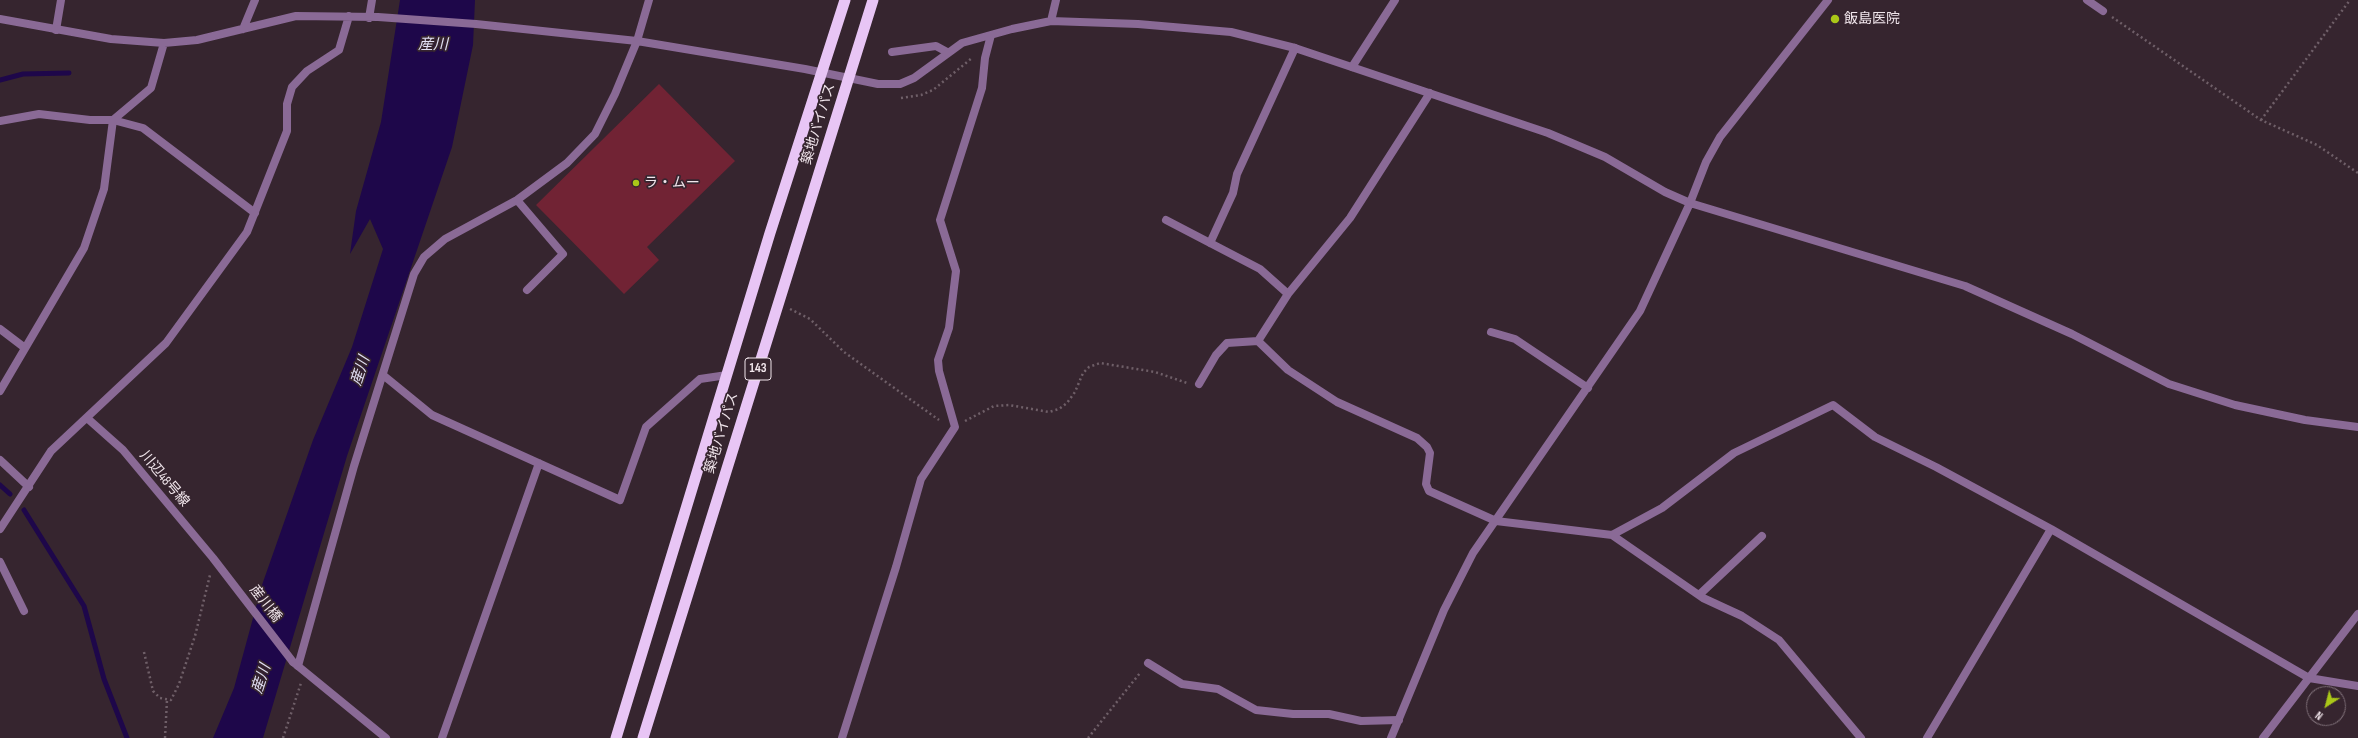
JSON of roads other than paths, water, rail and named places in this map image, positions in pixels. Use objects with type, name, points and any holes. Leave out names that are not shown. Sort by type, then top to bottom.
[{"type":"highway","name":"築地バイパス","points":[[616,738],[727,375],[845,0]]},
{"type":"highway","name":"築地バイパス","points":[[643,738],[873,0]]},
{"type":"street","points":[[56,30],[60,0]]},
{"type":"street","points":[[243,29],[255,0]]},
{"type":"street","points":[[369,18],[372,0]]},
{"type":"street","points":[[386,738],[295,664],[354,466],[414,274],[424,256],[445,239],[517,200],[567,162],[595,134],[637,41],[649,0]]},
{"type":"street","points":[[1051,21],[1056,0]]},
{"type":"street","points":[[1352,67],[1395,0]]},
{"type":"street","points":[[1391,738],[1459,577],[1473,552],[1496,521],[1640,311],[1690,203],[1706,162],[1720,137],[1828,0]]},
{"type":"street","points":[[2087,0],[2103,11]]},
{"type":"street","points":[[0,19],[111,39],[164,43],[197,40],[296,16],[378,17],[476,24],[637,41],[822,72],[878,84],[900,84],[914,78],[933,66],[947,52],[962,43],[1012,29],[1051,21],[1138,24],[1231,32],[1295,48],[1548,133],[1598,154],[1664,192],[1690,203],[1966,286],[2072,334],[2170,384],[2234,405],[2305,420],[2358,427]]},
{"type":"street","points":[[0,529],[29,487],[51,451],[166,343],[247,232],[287,131],[288,104],[292,87],[307,71],[339,50],[349,16]]},
{"type":"street","points":[[842,738],[896,568],[921,479],[955,427],[939,371],[938,360],[949,328],[956,271],[940,220],[982,88],[985,58],[991,35]]},
{"type":"street","points":[[0,391],[84,248],[104,189],[113,120],[151,88],[164,43]]},
{"type":"street","points":[[892,52],[936,46],[947,52]]},
{"type":"street","points":[[1210,243],[1233,193],[1237,174],[1295,48]]},
{"type":"street","points":[[1258,341],[1288,294],[1350,218],[1430,93]]},
{"type":"street","points":[[0,121],[39,114],[90,120],[113,120],[144,128],[255,213]]},
{"type":"street","points":[[517,200],[563,254],[527,290]]},
{"type":"street","points":[[1166,220],[1260,269],[1288,294]]},
{"type":"street","points":[[0,329],[25,348]]},
{"type":"street","points":[[1491,332],[1515,339],[1588,388]]},
{"type":"street","points":[[1199,384],[1216,355],[1227,343],[1258,341],[1288,370],[1338,402],[1417,438],[1427,447],[1430,453],[1426,484],[1429,492],[1496,521],[1612,535],[1699,595],[1742,616],[1779,640],[1861,738]]},
{"type":"street","points":[[383,375],[432,415],[620,500],[646,427],[700,379],[727,375]]},
{"type":"street","points":[[1612,535],[1662,508],[1734,453],[1833,405],[1875,437],[1936,466],[2051,529],[2309,678],[2358,686]]},
{"type":"street","name":"川辺48号線","points":[[87,418],[123,450],[214,560]]},
{"type":"street","points":[[0,460],[29,487]]},
{"type":"street","points":[[442,738],[539,463]]},
{"type":"street","points":[[1927,738],[2051,529]]},
{"type":"street","points":[[1699,595],[1762,536]]},
{"type":"street","name":"産川橋","points":[[214,560],[295,664]]},
{"type":"street","points":[[0,562],[24,611]]},
{"type":"street","points":[[2263,738],[2358,614]]},
{"type":"street","points":[[1148,663],[1182,684],[1218,689],[1256,710],[1293,714],[1329,714],[1361,721],[1399,720]]},
{"type":"water","name":"産川","points":[[400,0],[475,0],[473,45],[452,147],[347,456],[263,738],[213,738],[234,688],[262,585],[313,440],[352,347],[383,249],[370,219],[350,254],[356,211],[381,122]]},
{"type":"waterway","points":[[0,80],[23,74],[69,73]]},
{"type":"waterway","points":[[0,485],[10,494]]},
{"type":"waterway","points":[[24,510],[84,606],[104,679],[127,738]]},
{"type":"place","name":"飯島医院","points":[[1835,19]]},
{"type":"place","name":"ラ・ムー","points":[[636,183]]}]
